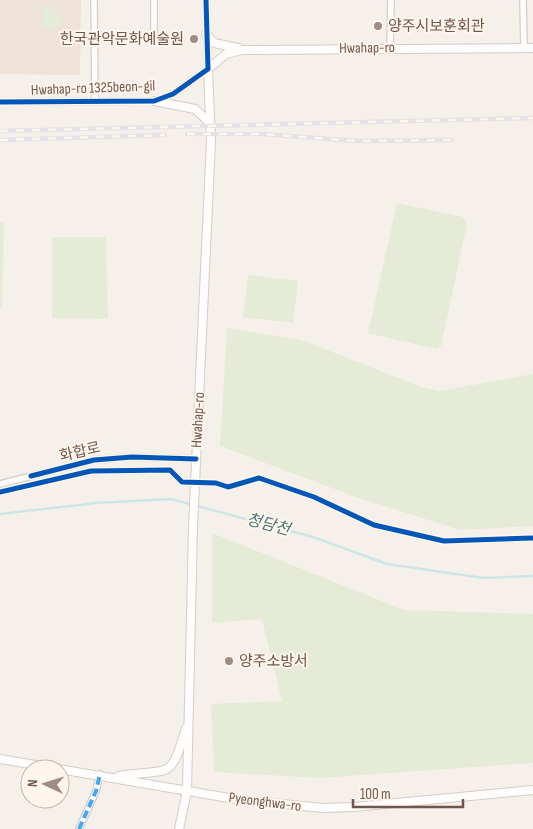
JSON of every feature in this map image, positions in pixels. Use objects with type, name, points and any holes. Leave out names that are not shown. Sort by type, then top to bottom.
[{"type":"main road","points":[[206,34],[214,43],[248,50]]},
{"type":"main road","name":"Hwahap-ro","points":[[208,69],[226,54],[248,50],[533,48]]},
{"type":"main road","points":[[208,69],[210,124]]},
{"type":"main road","points":[[154,101],[195,109],[210,124]]},
{"type":"main road","name":"Hwahap-ro","points":[[189,716],[193,527],[211,141],[210,124]]},
{"type":"main road","points":[[115,777],[167,770],[174,763],[189,716]]},
{"type":"main road","points":[[179,829],[187,791],[189,716]]},
{"type":"main road","name":"Pyeonghwa-ro","points":[[0,759],[100,774],[267,804],[333,808],[533,790]]},
{"type":"street","name":"Hwahap-ro 1325beon-gil","points":[[94,0],[95,100]]},
{"type":"street","points":[[154,0],[154,32]]},
{"type":"street","points":[[206,0],[208,69]]},
{"type":"street","points":[[390,48],[391,0]]},
{"type":"street","points":[[523,0],[524,48]]},
{"type":"street","name":"Hwahap-ro 1325beon-gil","points":[[0,102],[154,101],[172,94],[208,69]]},
{"type":"street","name":"화합로","points":[[0,484],[94,460],[132,457],[196,459]]},
{"type":"street","points":[[78,829],[96,791],[100,774]]},
{"type":"shaded area","points":[[0,0],[81,0],[80,75],[0,74]]},
{"type":"green space","points":[[42,6],[53,6],[63,21],[62,26],[55,29],[42,29]]},
{"type":"green space","points":[[397,203],[463,217],[467,224],[441,346],[436,349],[368,333]]},
{"type":"green space","points":[[0,223],[4,223],[2,308],[0,308]]},
{"type":"green space","points":[[52,237],[106,237],[108,319],[52,318]]},
{"type":"green space","points":[[248,275],[298,281],[293,323],[243,317]]},
{"type":"green space","points":[[227,328],[302,340],[421,387],[440,391],[533,374],[533,526],[460,530],[356,497],[220,446]]},
{"type":"green space","points":[[212,533],[404,610],[533,614],[533,763],[320,778],[214,772],[211,704],[282,701],[262,619],[212,623]]},
{"type":"waterway","name":"청담천","points":[[0,514],[96,503],[171,499],[313,537],[387,564],[483,578],[533,576]]},
{"type":"railway","points":[[0,131],[533,118]]},
{"type":"railway","points":[[187,134],[262,134],[357,141],[452,140]]},
{"type":"railway","points":[[0,140],[165,135]]},
{"type":"marked path","points":[[79,829],[96,791],[100,774]]},
{"type":"cycle path","points":[[0,102],[154,101],[173,94],[208,69],[206,0]]},
{"type":"cycle path","points":[[31,476],[94,460],[132,457],[196,459]]},
{"type":"cycle path","points":[[0,492],[91,471],[170,470],[182,482],[216,483],[228,487],[259,478],[314,497],[374,525],[444,541],[533,538]]},
{"type":"place","name":"양주시보훈회관","points":[[378,26]]},
{"type":"place","name":"한국관악문화예술원","points":[[194,39]]},
{"type":"place","name":"양주소방서","points":[[229,661]]}]
